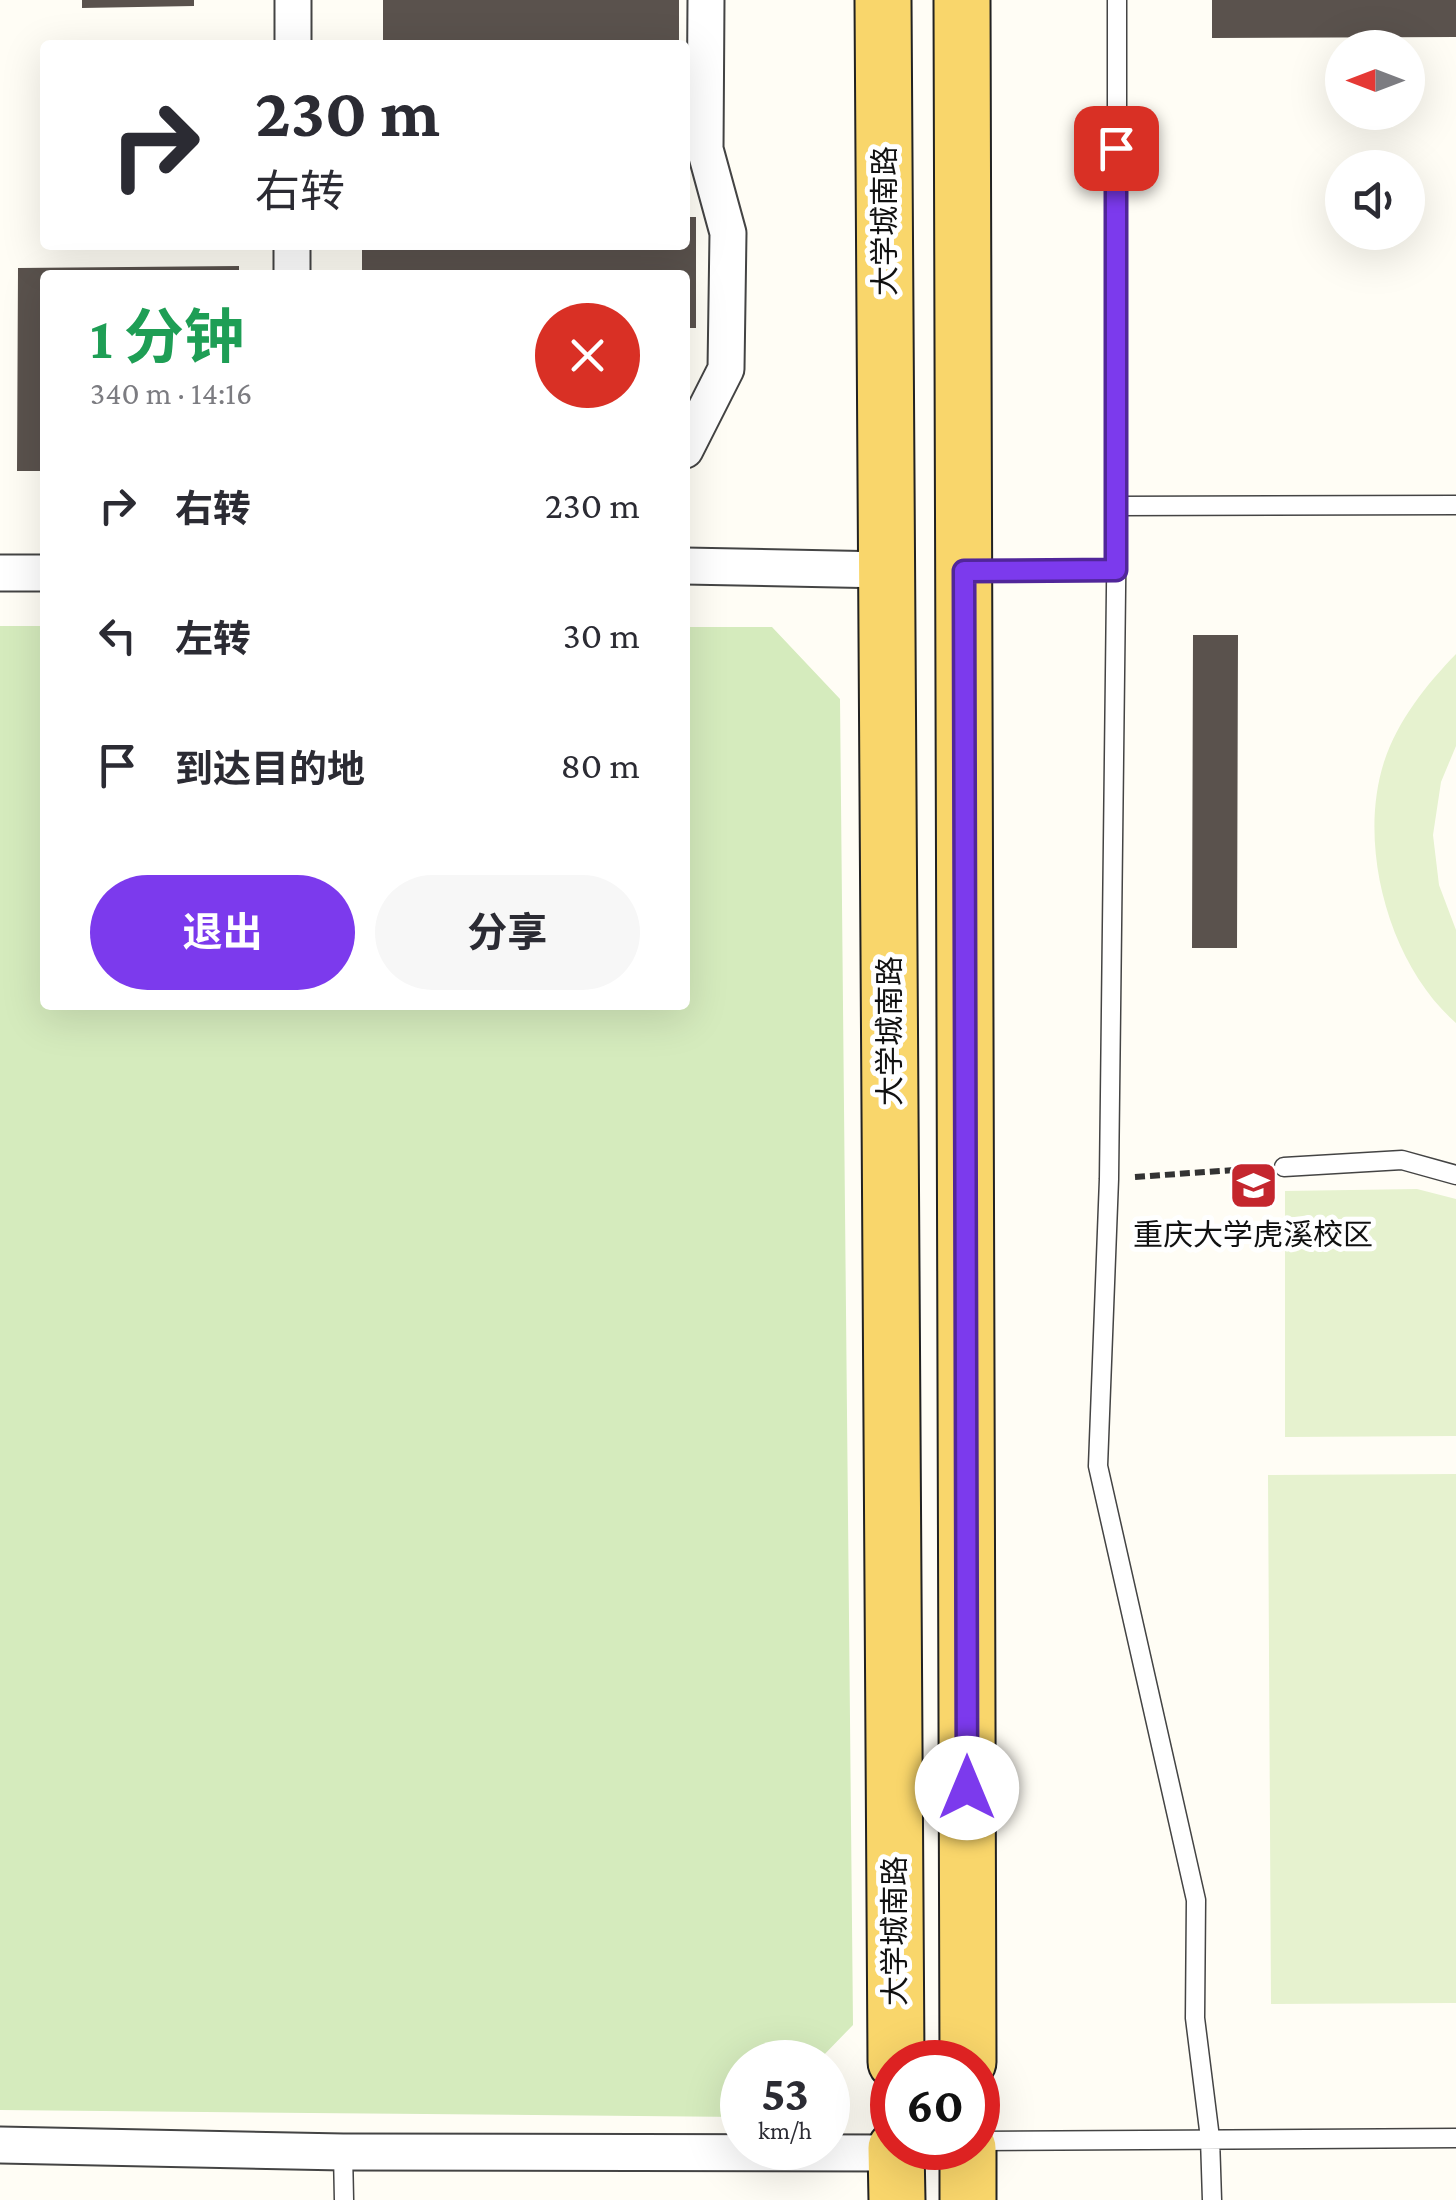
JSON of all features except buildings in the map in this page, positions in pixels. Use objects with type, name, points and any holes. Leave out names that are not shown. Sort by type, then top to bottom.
[{"type":"main road","name":"大学城南路","points":[[883,0],[896,2040]]},
{"type":"main road","points":[[962,0],[968,2040]]},
{"type":"main road","points":[[968,2170],[968,2200]]},
{"type":"street","points":[[292,40],[293,0]]},
{"type":"street","points":[[690,440],[726,369],[728,233],[705,148],[706,0]]},
{"type":"street","points":[[690,566],[887,570]]},
{"type":"street","points":[[0,574],[40,573]]},
{"type":"street","points":[[0,2145],[870,2161]]},
{"type":"lane","points":[[1117,0],[1117,506],[1109,1178],[1098,1466],[1196,1900],[1195,2018],[1210,2138],[1212,2200]]},
{"type":"lane","points":[[1117,506],[1422,509],[1456,505]]},
{"type":"lane","points":[[964,571],[1116,570]]},
{"type":"lane","points":[[1284,1166],[1402,1160],[1456,1176]]},
{"type":"lane","points":[[1000,2141],[1456,2138]]},
{"type":"lane","points":[[343,2152],[344,2200]]},
{"type":"path","points":[[1109,1178],[1284,1166]]},
{"type":"green space","points":[[0,626],[40,626],[40,1010],[690,1010],[690,627],[772,627],[840,699],[853,2025],[838,2040],[720,2040],[720,2117],[0,2110]]},
{"type":"green space","points":[[1456,654],[1456,746],[1441,782],[1433,835],[1439,885],[1456,930],[1456,1023],[1413,970],[1397,937],[1377,866],[1374,830],[1377,795],[1390,747],[1414,704]]},
{"type":"green space","points":[[1417,1189],[1456,1199],[1456,1436],[1285,1437],[1285,1191]]},
{"type":"green space","points":[[1456,1474],[1456,2003],[1271,2004],[1268,1475]]},
{"type":"place","name":"重庆大学虎溪校区","points":[[1253,1186]]},
{"type":"route","points":[[967,1788],[964,571],[1116,570],[1116,148]]}]
